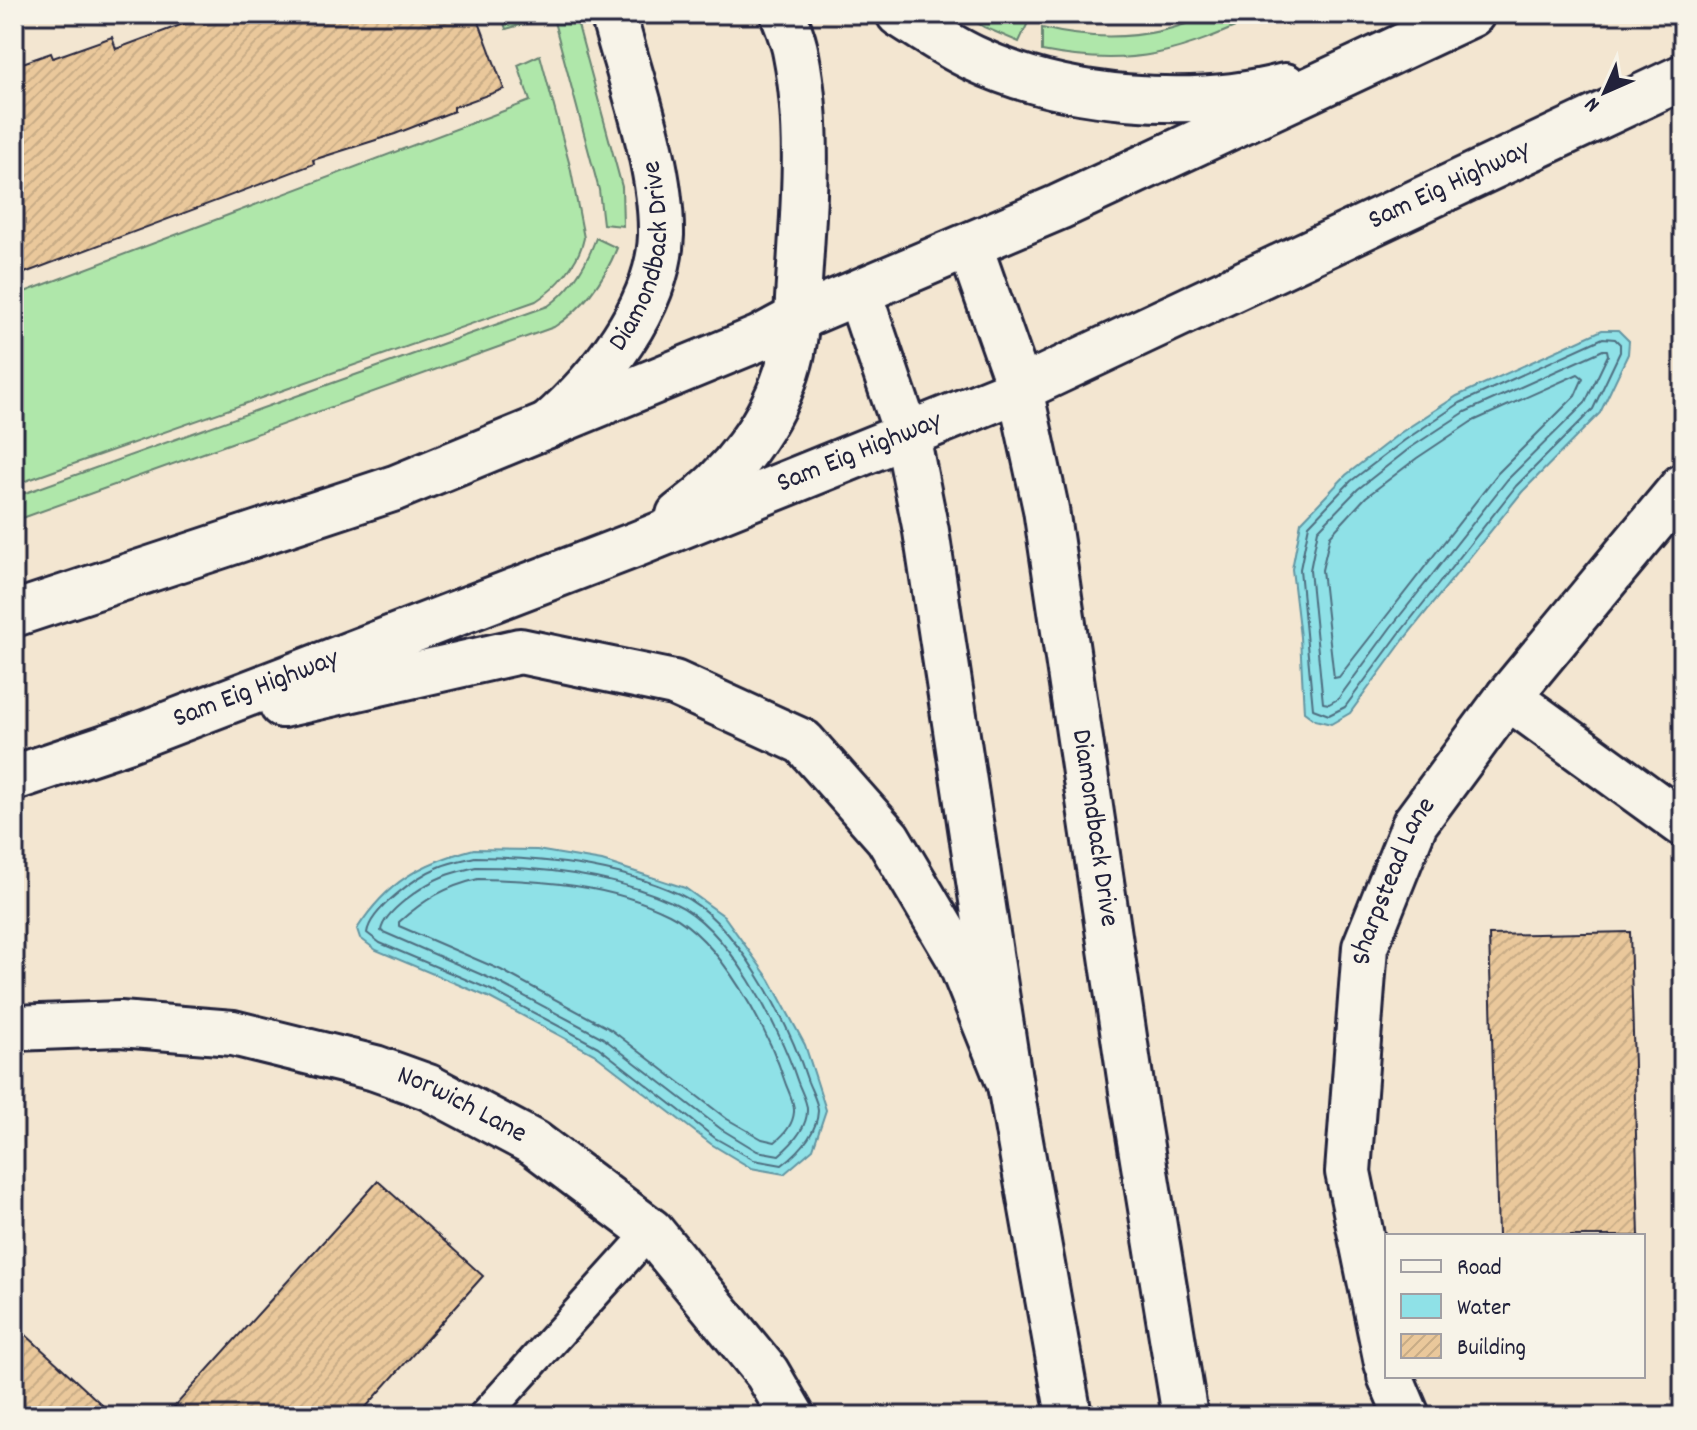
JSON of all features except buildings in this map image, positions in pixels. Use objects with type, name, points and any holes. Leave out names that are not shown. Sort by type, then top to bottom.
[{"type":"street","name":"Diamondback Drive","points":[[546,427],[574,403],[597,376],[634,323],[653,278],[661,238],[654,171],[613,14]]},
{"type":"street","points":[[637,544],[691,506],[724,477],[755,439],[776,403],[790,361],[797,318],[804,159],[803,105],[796,52],[783,14]]},
{"type":"street","points":[[899,14],[971,58],[1027,80],[1090,94],[1215,97],[1273,89],[1365,65]]},
{"type":"street","points":[[14,614],[395,488],[546,427],[970,247],[1472,14]]},
{"type":"street","name":"Sam Eig Highway","points":[[14,778],[127,740],[637,544],[1020,389],[1683,77]]},
{"type":"street","name":"Diamondback Drive","points":[[970,247],[1020,389],[1046,509],[1133,1098],[1185,1416]]},
{"type":"street","points":[[859,293],[907,435],[926,531],[1010,1085],[1069,1416]]},
{"type":"street","name":"Sharpstead Lane","points":[[1385,1353],[1348,1172],[1365,947],[1415,823],[1508,697],[1683,486]]},
{"type":"street","points":[[127,740],[520,651],[674,683],[803,742],[888,838],[958,956],[1010,1085]]},
{"type":"street","points":[[1508,697],[1683,824]]},
{"type":"street","name":"Norwich Lane","points":[[14,1028],[120,1024],[233,1033],[375,1068],[428,1087],[534,1143],[651,1231],[767,1373],[792,1416]]},
{"type":"street","points":[[1391,1378],[1407,1416]]},
{"type":"lane","points":[[484,1416],[651,1231]]},
{"type":"green space","points":[[501,14],[529,14],[531,22],[506,29]]},
{"type":"green space","points":[[552,14],[575,14],[622,187],[623,226],[603,224],[599,190]]},
{"type":"green space","points":[[964,14],[1032,14],[1019,42],[984,27]]},
{"type":"green space","points":[[1045,14],[1172,14],[1108,22]]},
{"type":"green space","points":[[1210,14],[1264,14],[1207,38],[1156,54],[1104,58],[1042,51],[1042,28],[1085,35],[1128,36],[1169,29]]},
{"type":"green space","points":[[540,55],[570,166],[584,238],[572,265],[544,295],[536,301],[14,485],[14,296],[530,101],[518,65]]},
{"type":"green space","points":[[596,238],[617,248],[612,260],[584,302],[554,327],[14,521],[14,497],[548,306],[577,276]]},
{"type":"water","points":[[1602,330],[1618,330],[1629,341],[1628,354],[1600,413],[1522,492],[1405,638],[1350,713],[1331,724],[1315,720],[1304,712],[1292,569],[1301,522],[1346,475],[1400,433],[1457,396]]},
{"type":"water","points":[[474,849],[537,850],[602,861],[685,888],[724,916],[770,980],[805,1045],[826,1110],[813,1149],[784,1174],[751,1168],[711,1144],[594,1054],[488,997],[376,950],[360,938],[357,929],[393,887],[422,868]]}]
